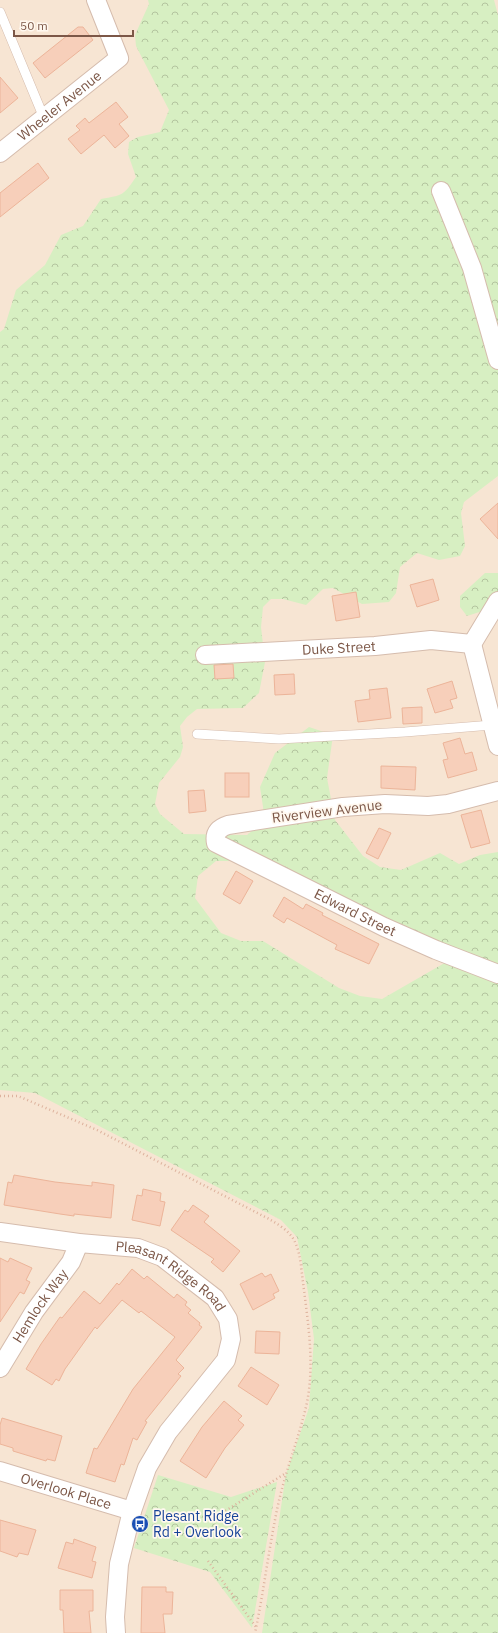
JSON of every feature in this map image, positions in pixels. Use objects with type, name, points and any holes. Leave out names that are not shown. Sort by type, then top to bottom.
[{"type":"street","name":"Wheeler Avenue","points":[[0,153],[119,58],[96,0]]},
{"type":"street","points":[[442,191],[472,268],[498,360]]},
{"type":"street","points":[[496,734],[472,644],[498,601]]},
{"type":"street","name":"Duke Street","points":[[204,655],[375,646],[431,640],[472,644]]},
{"type":"street","name":"Riverview Avenue","points":[[216,843],[215,837],[218,831],[228,825],[343,807],[385,804],[428,806],[448,804],[498,791]]},
{"type":"street","name":"Edward Street","points":[[216,843],[384,927],[436,950],[498,974]]},
{"type":"street","name":"Pleasant Ridge Road","points":[[0,1232],[79,1243],[138,1248],[162,1257],[215,1298],[228,1319],[231,1338],[226,1360],[168,1432],[147,1468],[132,1511],[119,1564],[115,1617],[116,1633]]},
{"type":"street","name":"Hemlock Way","points":[[0,1368],[34,1312],[71,1262],[79,1243]]},
{"type":"street","name":"Overlook Place","points":[[0,1471],[132,1511]]},
{"type":"lane","points":[[0,12],[3,30],[44,118]]},
{"type":"lane","points":[[197,734],[279,739],[405,732],[496,734]]},
{"type":"path","points":[[222,1513],[286,1473]]},
{"type":"path","points":[[208,1561],[256,1627]]},
{"type":"shaded area","points":[[0,0],[498,0],[498,1633],[0,1633]]},
{"type":"green space","points":[[148,0],[494,0],[498,15],[498,476],[464,502],[461,513],[465,546],[460,556],[439,560],[417,553],[400,567],[396,593],[389,602],[362,604],[333,588],[323,589],[306,605],[283,599],[271,599],[263,607],[261,627],[265,662],[259,693],[243,708],[197,709],[187,717],[180,726],[183,747],[180,757],[159,783],[155,804],[160,814],[184,834],[247,835],[265,820],[260,787],[275,753],[309,727],[333,735],[327,778],[335,820],[363,856],[380,867],[401,870],[440,853],[459,864],[480,855],[498,852],[498,968],[399,929],[253,855],[231,861],[216,861],[198,876],[195,898],[221,933],[241,941],[263,941],[339,988],[360,996],[382,999],[448,961],[498,980],[498,1633],[262,1633],[286,1474],[309,1408],[314,1339],[308,1292],[297,1237],[281,1220],[35,1093],[0,1090],[0,332],[4,329],[16,290],[45,265],[61,235],[83,226],[101,199],[122,194],[136,177],[128,154],[129,142],[138,137],[160,132],[169,110],[136,46],[135,35],[149,4]]},
{"type":"green space","points":[[485,573],[498,573],[498,612],[489,609],[467,616],[460,607],[460,596]]},
{"type":"green space","points":[[158,1475],[231,1497],[277,1482],[252,1628],[210,1572],[134,1548]]},
{"type":"building","points":[[78,27],[83,27],[93,40],[45,78],[33,63]]},
{"type":"building","points":[[0,77],[18,98],[0,113]]},
{"type":"building","points":[[116,102],[128,117],[119,124],[129,136],[115,148],[104,135],[81,154],[68,139],[80,130],[76,126],[85,118],[89,123]]},
{"type":"building","points":[[38,163],[49,178],[0,217],[0,193]]},
{"type":"building","points":[[498,503],[498,539],[480,519]]},
{"type":"building","points":[[433,579],[439,600],[417,607],[410,585]]},
{"type":"building","points":[[356,592],[360,617],[336,621],[332,596]]},
{"type":"building","points":[[233,664],[234,678],[215,679],[214,665]]},
{"type":"building","points":[[294,674],[295,694],[275,695],[274,675]]},
{"type":"building","points":[[452,681],[457,698],[450,700],[453,708],[435,713],[427,689]]},
{"type":"building","points":[[387,688],[391,718],[358,722],[355,701],[370,699],[369,690]]},
{"type":"building","points":[[422,707],[422,723],[403,724],[402,708]]},
{"type":"building","points":[[460,738],[465,754],[472,752],[477,770],[448,778],[443,760],[448,759],[443,743]]},
{"type":"building","points":[[381,766],[416,767],[415,790],[381,788]]},
{"type":"building","points":[[225,773],[249,773],[249,797],[225,797]]},
{"type":"building","points":[[204,790],[206,811],[189,813],[188,791]]},
{"type":"building","points":[[481,810],[490,843],[471,848],[461,815]]},
{"type":"building","points":[[379,828],[391,833],[378,859],[366,853]]},
{"type":"building","points":[[236,871],[253,881],[240,904],[223,894]]},
{"type":"building","points":[[284,897],[303,909],[306,904],[323,913],[322,915],[379,944],[369,964],[335,949],[337,945],[287,918],[284,923],[273,916]]},
{"type":"building","points":[[14,1175],[55,1182],[92,1186],[92,1182],[114,1185],[111,1218],[74,1214],[74,1216],[4,1205],[8,1182],[12,1183]]},
{"type":"building","points":[[143,1189],[161,1193],[160,1201],[165,1202],[160,1226],[132,1220],[137,1195],[142,1196]]},
{"type":"building","points":[[193,1205],[209,1216],[204,1222],[240,1251],[223,1272],[211,1262],[214,1259],[171,1230],[185,1210],[188,1212]]},
{"type":"building","points":[[0,1258],[8,1262],[10,1258],[32,1268],[26,1280],[30,1282],[24,1294],[20,1292],[0,1322]]},
{"type":"building","points":[[132,1269],[144,1279],[147,1276],[174,1298],[177,1294],[187,1302],[185,1305],[191,1310],[188,1313],[200,1323],[199,1325],[202,1327],[176,1360],[184,1368],[178,1374],[181,1376],[145,1421],[147,1422],[137,1440],[133,1438],[124,1465],[121,1464],[115,1482],[86,1473],[94,1448],[97,1449],[133,1389],[175,1337],[141,1311],[139,1313],[122,1300],[97,1329],[95,1327],[65,1369],[59,1381],[56,1379],[52,1385],[26,1369],[60,1317],[62,1318],[84,1291],[100,1304],[117,1283],[119,1285]]},
{"type":"building","points":[[262,1273],[265,1277],[271,1274],[279,1291],[273,1294],[275,1298],[253,1310],[240,1284]]},
{"type":"building","points":[[256,1331],[280,1332],[279,1354],[255,1353]]},
{"type":"building","points":[[251,1367],[279,1385],[267,1405],[238,1386]]},
{"type":"building","points":[[224,1401],[242,1416],[238,1420],[244,1425],[225,1448],[206,1478],[180,1461],[202,1427]]},
{"type":"building","points":[[2,1418],[62,1436],[55,1461],[47,1459],[46,1461],[13,1451],[13,1448],[0,1444],[0,1425]]},
{"type":"building","points":[[0,1520],[36,1530],[28,1555],[19,1553],[17,1557],[0,1551]]},
{"type":"building","points":[[74,1539],[96,1547],[92,1561],[96,1562],[92,1578],[58,1568],[66,1542],[73,1544]]},
{"type":"building","points":[[142,1587],[166,1587],[166,1592],[173,1592],[172,1614],[163,1614],[165,1633],[141,1633]]},
{"type":"building","points":[[60,1590],[93,1590],[93,1611],[89,1611],[91,1633],[64,1633],[63,1610],[60,1610]]},
{"type":"place","name":"Plesant Ridge Rd + Overlook","points":[[140,1524]]}]
